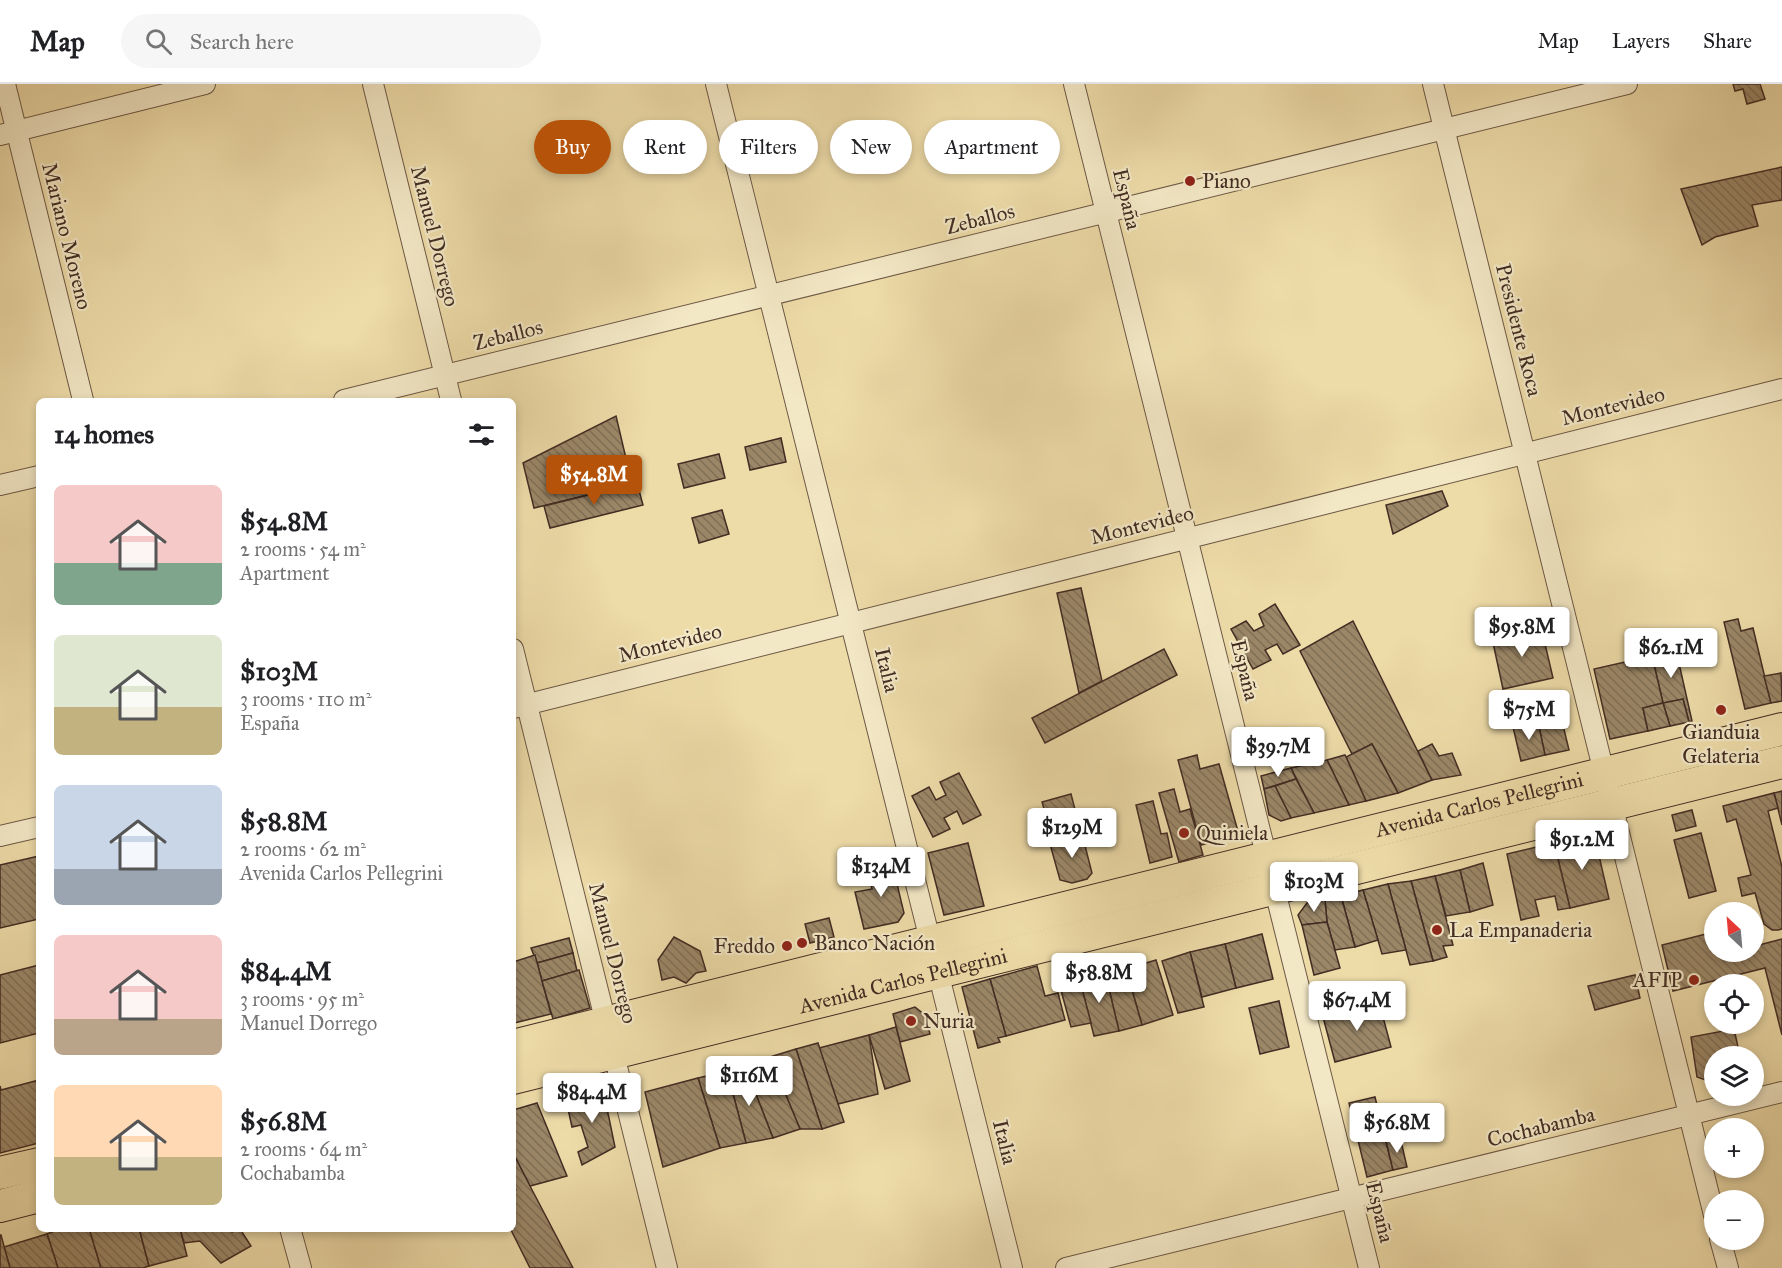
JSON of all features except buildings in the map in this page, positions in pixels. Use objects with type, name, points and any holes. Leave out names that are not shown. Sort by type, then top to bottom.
[{"type":"main road","name":"Avenida Carlos Pellegrini","points":[[516,1045],[1782,729]]},
{"type":"main road","name":"Avenida Carlos Pellegrini","points":[[516,1077],[1782,762]]},
{"type":"main road","points":[[0,1173],[36,1165]]},
{"type":"main road","points":[[0,1206],[36,1197]]},
{"type":"street","name":"Mariano Moreno","points":[[4,84],[8,133],[82,398]]},
{"type":"street","points":[[8,133],[205,84]]},
{"type":"street","name":"Manuel Dorrego","points":[[373,84],[450,398]]},
{"type":"street","name":"Italia","points":[[716,84],[1012,1268]]},
{"type":"street","name":"España","points":[[1074,84],[1369,1268]]},
{"type":"street","name":"Presidente Roca","points":[[1433,84],[1708,1190]]},
{"type":"street","name":"Zeballos","points":[[352,398],[1627,84]]},
{"type":"street","name":"Montevideo","points":[[520,706],[1782,389]]},
{"type":"street","points":[[0,485],[36,477]]},
{"type":"street","name":"Manuel Dorrego","points":[[516,673],[520,706],[606,1022],[667,1268]]},
{"type":"street","points":[[0,836],[36,827]]},
{"type":"street","name":"Cochabamba","points":[[1066,1268],[1782,1092]]},
{"type":"street","points":[[291,1232],[301,1268]]},
{"type":"street","points":[[1723,1250],[1728,1268]]},
{"type":"place","name":"Piano","points":[[1190,181]]},
{"type":"place","name":"Gianduia Gelateria","points":[[1721,710]]},
{"type":"place","name":"Quiniela","points":[[1184,833]]},
{"type":"place","name":"La Empanaderia","points":[[1437,930]]},
{"type":"place","name":"Banco Nación","points":[[802,943]]},
{"type":"place","name":"Freddo","points":[[787,946]]},
{"type":"place","name":"AFIP","points":[[1694,980]]},
{"type":"place","name":"Nuria","points":[[911,1021]]}]
